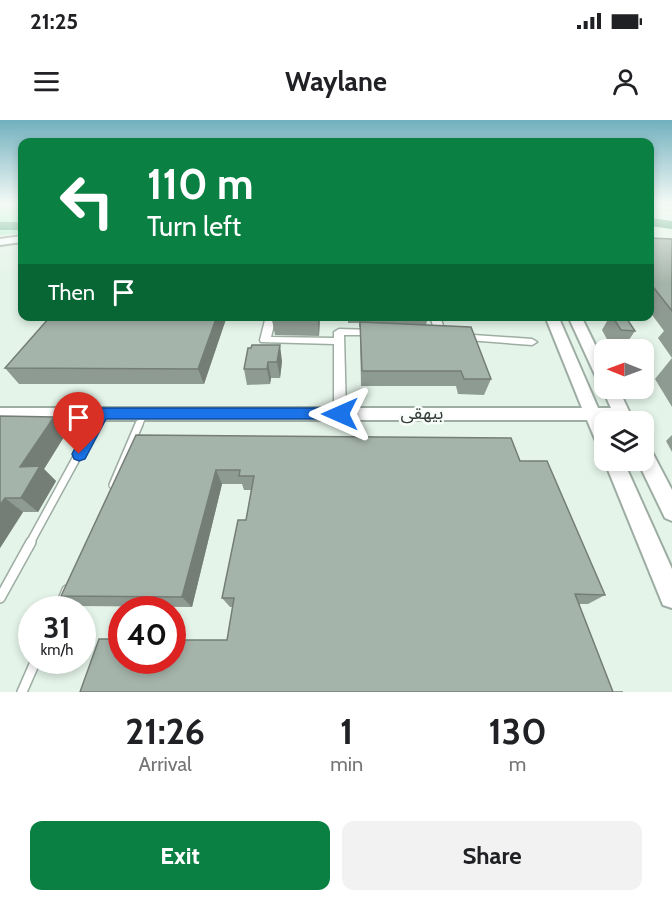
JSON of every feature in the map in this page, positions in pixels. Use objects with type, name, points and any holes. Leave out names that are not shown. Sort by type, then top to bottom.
[{"type":"street","points":[[0,237],[18,235]]},
{"type":"street","points":[[0,242],[18,240]]},
{"type":"street","points":[[270,321],[265,340],[339,341]]},
{"type":"street","points":[[436,321],[436,335],[532,342]]},
{"type":"street","points":[[552,321],[594,418]]},
{"type":"street","points":[[576,321],[594,357]]},
{"type":"street","points":[[340,414],[339,332],[386,332]]},
{"type":"street","name":"بیهقی","points":[[0,414],[592,413]]},
{"type":"street","points":[[618,471],[672,596]]},
{"type":"street","points":[[652,471],[672,511]]},
{"type":"lane","points":[[0,598],[102,414]]},
{"type":"lane","points":[[111,490],[144,414]]},
{"type":"lane","points":[[65,596],[73,576]]},
{"type":"lane","points":[[22,692],[30,674]]},
{"type":"green space","points":[[0,230],[18,230],[18,233],[0,235]]},
{"type":"building","points":[[654,238],[672,239],[672,311],[654,288]]},
{"type":"building","points":[[46,321],[215,321],[198,369],[5,368]]},
{"type":"building","points":[[615,321],[628,321],[635,331],[621,330]]},
{"type":"building","points":[[360,322],[471,327],[491,379],[464,379],[461,371],[362,371]]},
{"type":"building","points":[[252,345],[280,345],[277,362],[268,362],[267,369],[244,369],[248,348]]},
{"type":"building","points":[[0,416],[54,417],[20,467],[40,466],[21,498],[5,498],[0,505]]},
{"type":"building","points":[[136,435],[511,438],[520,461],[547,461],[605,595],[575,594],[613,692],[80,692],[86,674],[96,674],[96,647],[99,639],[108,639],[108,674],[186,674],[186,640],[227,640],[234,598],[222,598],[238,520],[246,520],[254,476],[239,476],[240,470],[216,470],[182,596],[61,596]]},
{"type":"route","points":[[79,454],[102,414],[340,414]]}]
